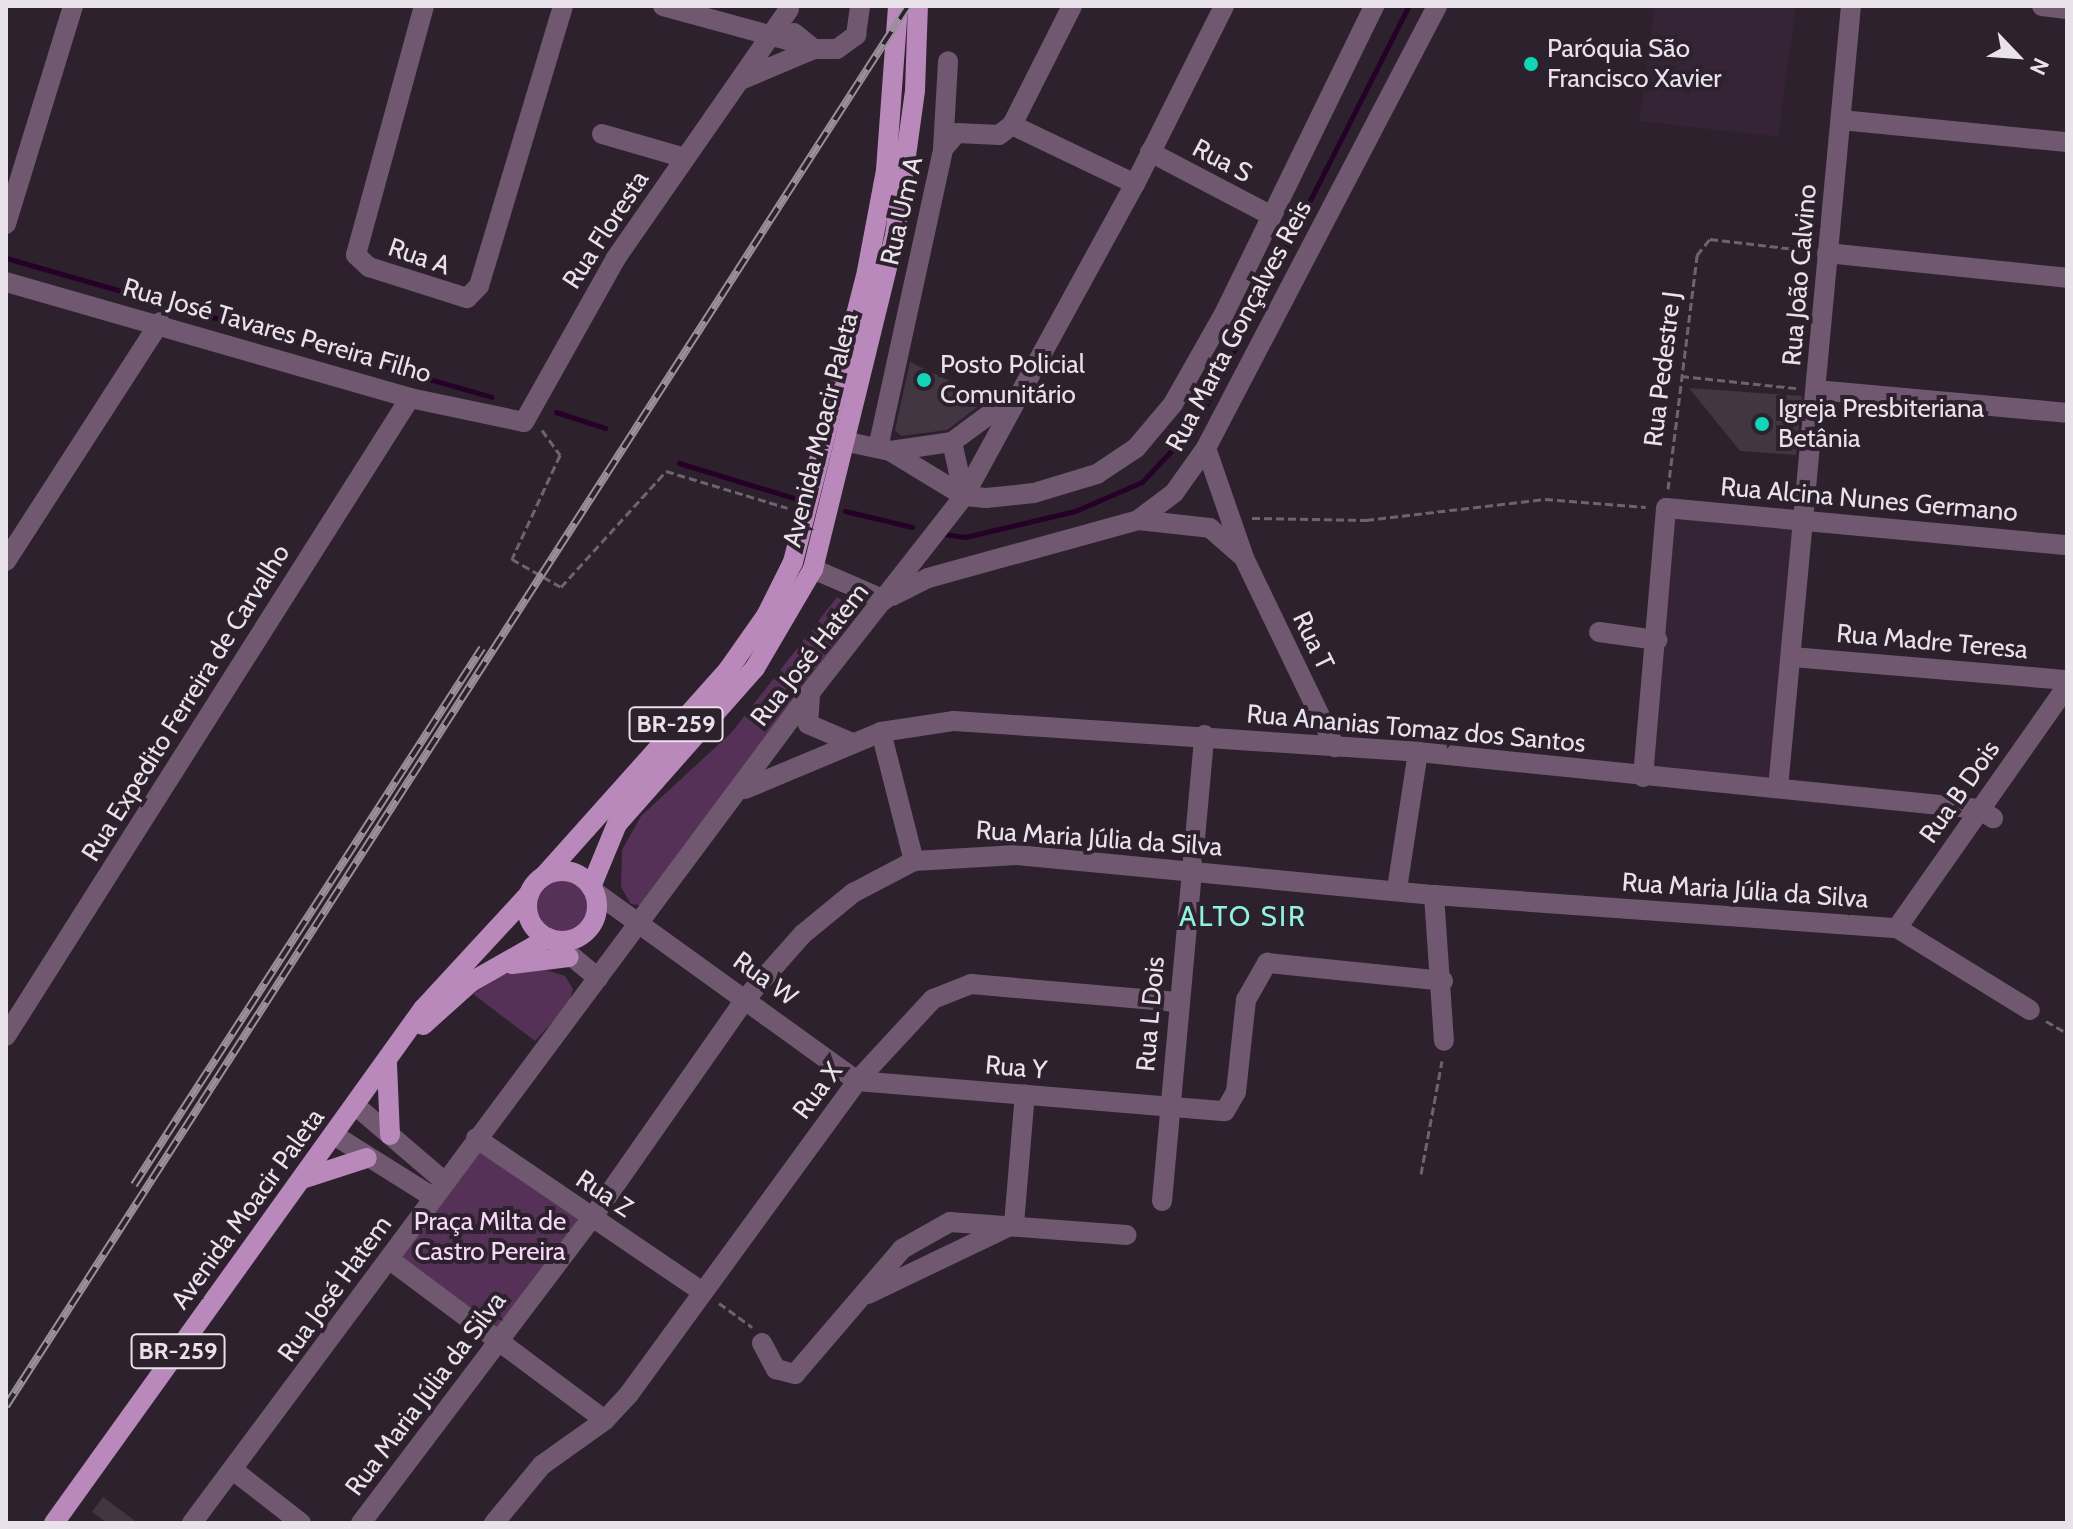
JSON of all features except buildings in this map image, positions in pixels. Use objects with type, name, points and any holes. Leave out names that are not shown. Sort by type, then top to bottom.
[{"type":"main road","name":"Avenida Moacir Paleta","points":[[54,1523],[454,973],[529,894],[735,659],[766,616],[809,514],[886,170],[898,6]]},
{"type":"main road","name":"Avenida Moacir Paleta","points":[[402,1044],[489,971],[550,939],[585,934],[596,915],[593,890],[617,824],[755,668],[813,569],[858,400],[905,177],[918,6]]},
{"type":"main road","points":[[544,876],[565,871],[593,890]]},
{"type":"main road","points":[[529,894],[532,925],[550,939]]},
{"type":"main road","points":[[489,971],[572,960]]},
{"type":"main road","points":[[387,1064],[390,1135]]},
{"type":"main road","points":[[302,1179],[367,1158]]},
{"type":"street","points":[[6,224],[73,6]]},
{"type":"street","name":"Rua A","points":[[424,6],[356,255],[369,267],[467,298],[479,286],[563,6]]},
{"type":"street","points":[[663,6],[769,37],[837,49],[864,12]]},
{"type":"street","points":[[1072,6],[1012,125],[1135,184]]},
{"type":"street","name":"Rua José Hatem","points":[[192,1523],[390,1260],[476,1138],[741,791],[812,690],[964,496],[1016,395],[1135,184],[1224,6]]},
{"type":"street","name":"Rua Marta Gonçalves Reis","points":[[964,496],[1034,493],[1097,474],[1136,448],[1181,391],[1374,6]]},
{"type":"street","name":"Rua Marta Gonçalves Reis","points":[[885,600],[928,578],[1138,520],[1174,493],[1206,448],[1437,6]]},
{"type":"street","name":"Rua João Calvino","points":[[1778,788],[1851,6]]},
{"type":"street","points":[[2042,6],[2067,9]]},
{"type":"street","name":"Rua Floresta","points":[[532,417],[582,314],[789,7]]},
{"type":"street","name":"Rua Floresta","points":[[789,7],[808,46]]},
{"type":"street","points":[[740,81],[808,46]]},
{"type":"street","points":[[943,149],[948,61]]},
{"type":"street","points":[[1841,120],[2067,142]]},
{"type":"street","name":"Rua Um A","points":[[884,450],[943,149],[957,133],[999,135],[1012,125]]},
{"type":"street","points":[[602,134],[685,158]]},
{"type":"street","name":"Rua S","points":[[1150,152],[1270,215]]},
{"type":"street","points":[[1827,253],[2067,278]]},
{"type":"street","name":"Rua José Tavares Pereira Filho","points":[[6,282],[160,322],[410,398],[512,423],[532,417]]},
{"type":"street","points":[[6,561],[160,322]]},
{"type":"street","points":[[1816,390],[2067,413]]},
{"type":"street","name":"Rua José Hatem","points":[[884,450],[952,442],[1016,395]]},
{"type":"street","name":"Rua Expedito Ferreira de Carvalho","points":[[6,1036],[410,398]]},
{"type":"street","points":[[848,442],[884,450],[964,496]]},
{"type":"street","points":[[952,442],[964,496]]},
{"type":"street","name":"Rua T","points":[[1206,448],[1244,558],[1335,747]]},
{"type":"street","points":[[1643,777],[1666,508]]},
{"type":"street","name":"Rua Alcina Nunes Germano","points":[[1666,508],[2067,545]]},
{"type":"street","name":"Rua T","points":[[1138,520],[1210,528],[1244,558]]},
{"type":"street","points":[[813,569],[885,600]]},
{"type":"street","points":[[1599,632],[1657,640]]},
{"type":"street","name":"Rua Madre Teresa","points":[[1792,657],[2067,680]]},
{"type":"street","name":"Rua B Dois","points":[[1897,928],[1986,814],[2067,686]]},
{"type":"street","points":[[812,690],[808,724],[850,742]]},
{"type":"street","name":"Rua Ananias Tomaz dos Santos","points":[[741,791],[850,742],[881,732],[954,721],[1204,735],[1418,752],[1643,777],[1778,788],[1986,814]]},
{"type":"street","points":[[881,732],[914,861]]},
{"type":"street","name":"Rua L Dois","points":[[1162,1201],[1177,1002],[1204,735]]},
{"type":"street","points":[[1397,889],[1418,752]]},
{"type":"street","name":"Rua Maria Júlia da Silva","points":[[361,1523],[592,1218],[747,997],[803,934],[853,893],[914,861],[1017,855],[1397,889],[1434,895],[1897,928],[2030,1010]]},
{"type":"street","points":[[593,890],[618,915],[640,923]]},
{"type":"street","points":[[1434,895],[1443,981],[1444,1041]]},
{"type":"street","name":"Rua W","points":[[640,923],[747,997],[857,1081]]},
{"type":"street","points":[[550,939],[572,960],[598,978]]},
{"type":"street","points":[[572,960],[583,987],[577,1008]]},
{"type":"street","name":"Rua Y","points":[[857,1081],[1225,1111],[1234,1102],[1246,1000],[1267,963],[1443,981]]},
{"type":"street","name":"Rua X","points":[[605,1420],[857,1081],[923,1006],[959,987],[1177,1002]]},
{"type":"street","points":[[1014,1224],[1025,1094]]},
{"type":"street","points":[[356,1106],[390,1135],[439,1189]]},
{"type":"street","points":[[334,1135],[367,1158],[439,1189]]},
{"type":"street","name":"Rua Z","points":[[476,1138],[703,1292]]},
{"type":"street","points":[[758,1336],[776,1369],[795,1374],[867,1295],[902,1249],[928,1231],[968,1220],[1127,1235]]},
{"type":"street","points":[[867,1295],[1014,1224]]},
{"type":"street","points":[[390,1260],[605,1420],[559,1449],[494,1523]]},
{"type":"street","points":[[233,1470],[301,1523]]},
{"type":"path","name":"Rua Pedestre J","points":[[1666,508],[1693,272],[1710,239],[1827,253]]},
{"type":"path","points":[[1680,375],[1816,390]]},
{"type":"path","points":[[532,417],[560,455],[512,559],[561,587],[666,471],[809,514]]},
{"type":"path","points":[[1228,517],[1366,520],[1545,499],[1666,508]]},
{"type":"path","points":[[2030,1010],[2067,1033]]},
{"type":"path","points":[[1421,1174],[1444,1041]]},
{"type":"path","points":[[703,1292],[758,1336]]},
{"type":"shaded area","points":[[1655,6],[1796,6],[1778,137],[1639,121]]},
{"type":"shaded area","points":[[1666,508],[1804,520],[1781,789],[1642,777]]},
{"type":"green space","points":[[837,597],[847,603],[852,620],[646,906],[631,904],[621,887],[622,850],[641,816],[732,732]]},
{"type":"green space","points":[[563,877],[584,886],[593,907],[584,928],[563,937],[542,928],[533,907],[542,886]]},
{"type":"green space","points":[[537,967],[565,976],[573,989],[569,1004],[535,1041],[473,994],[501,975]]},
{"type":"green space","name":"Praça Milta de Castro Pereira","points":[[476,1138],[592,1219],[506,1341],[391,1260]]},
{"type":"waterway","points":[[944,534],[965,537],[1075,511],[1142,482],[1197,423],[1409,6]]},
{"type":"waterway","points":[[6,258],[492,397]]},
{"type":"waterway","points":[[556,412],[605,428]]},
{"type":"waterway","points":[[679,463],[797,499]]},
{"type":"waterway","points":[[845,511],[912,527]]},
{"type":"railway","points":[[6,1406],[908,6]]},
{"type":"railway","points":[[134,1185],[482,648]]},
{"type":"place","name":"Paróquia São Francisco Xavier","points":[[1531,64]]},
{"type":"place","name":"Posto Policial Comunitário","points":[[924,380]]},
{"type":"place","name":"Igreja Presbiteriana Betânia","points":[[1762,424]]},
{"type":"district","name":"ALTO SIR","points":[[1243,916]]}]
